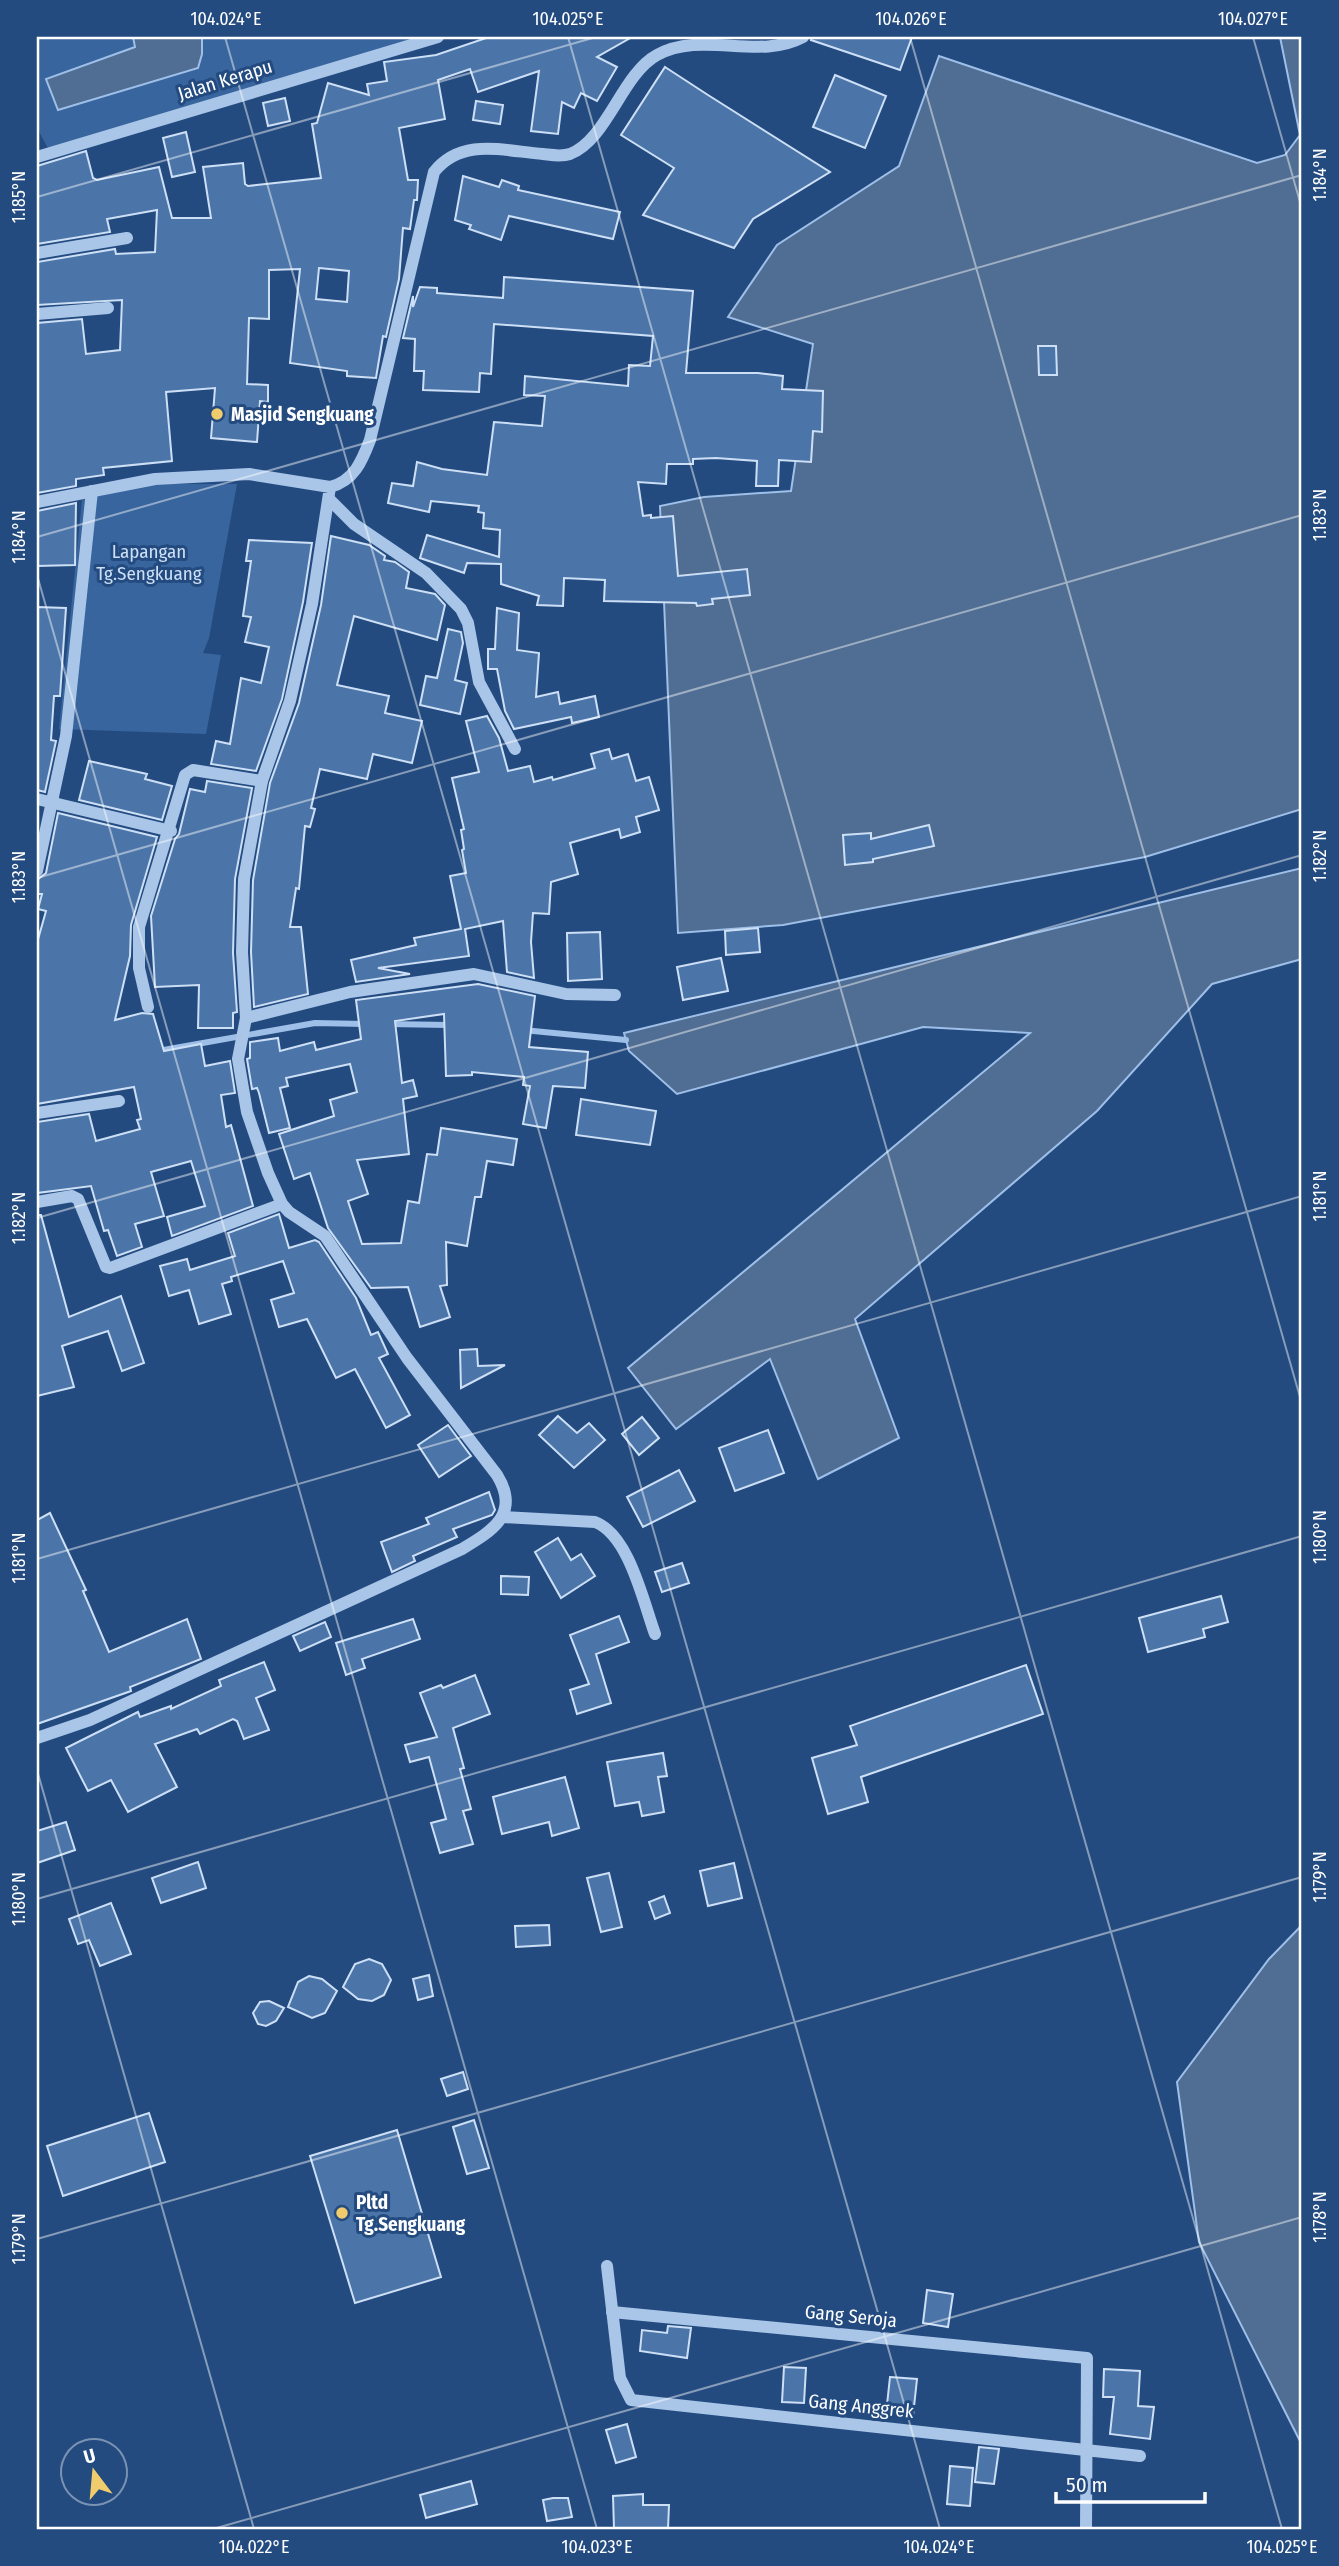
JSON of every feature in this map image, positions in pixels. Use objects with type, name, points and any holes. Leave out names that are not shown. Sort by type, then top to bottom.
[{"type":"street","name":"Jalan Kerapu","points":[[37,157],[438,37]]},
{"type":"street","points":[[37,1738],[90,1720],[462,1549],[492,1531],[503,1517],[505,1493],[497,1475],[407,1358],[325,1236],[289,1212],[282,1204],[247,1112],[238,1059],[245,1023],[242,952],[244,880],[262,781],[290,701],[312,604],[329,493],[350,478],[360,465],[370,440],[434,172],[443,161],[471,147],[569,154],[587,142],[645,65],[657,55],[690,45],[782,46],[803,37]]},
{"type":"street","points":[[37,253],[127,238]]},
{"type":"street","points":[[37,314],[108,308]]},
{"type":"street","points":[[37,502],[155,479],[249,474],[329,493],[354,524],[426,573],[461,609],[468,623],[479,682],[515,749]]},
{"type":"street","points":[[37,871],[43,800],[66,736],[92,491]]},
{"type":"street","points":[[148,1007],[139,968],[139,926],[188,772],[193,770],[262,781]]},
{"type":"street","points":[[43,800],[171,831]]},
{"type":"street","points":[[245,1023],[350,992],[474,974],[566,994],[615,995]]},
{"type":"street","points":[[37,1113],[119,1101]]},
{"type":"street","points":[[37,1202],[72,1196],[78,1199],[106,1267],[110,1268],[282,1204]]},
{"type":"street","points":[[503,1517],[595,1522],[607,1526],[624,1550],[654,1634]]},
{"type":"street","points":[[607,2266],[612,2312]]},
{"type":"street","name":"Gang Seroja","points":[[612,2312],[1087,2358],[1087,2450]]},
{"type":"street","name":"Gang Anggrek","points":[[612,2312],[620,2378],[631,2400],[1140,2456]]},
{"type":"street","points":[[1086,2529],[1087,2450]]},
{"type":"green space","points":[[37,37],[425,37],[49,150],[37,128]]},
{"type":"green space","name":"Lapangan Tg.Sengkuang","points":[[151,484],[237,484],[209,638],[203,653],[221,655],[206,734],[59,729],[82,500]]},
{"type":"shaded area","points":[[133,37],[202,37],[202,54],[198,68],[58,110],[46,79],[135,47]]},
{"type":"shaded area","points":[[1280,37],[1302,37],[1302,809],[1145,857],[783,925],[678,933],[660,506],[704,497],[791,491],[813,344],[728,317],[777,245],[899,166],[939,56],[1257,163],[1285,155],[1300,135]]},
{"type":"shaded area","points":[[1302,868],[1302,959],[1212,984],[1097,1111],[855,1319],[899,1438],[818,1479],[770,1359],[676,1429],[628,1368],[1030,1033],[923,1027],[677,1094],[629,1051],[624,1033]]},
{"type":"shaded area","points":[[1302,1925],[1302,2445],[1199,2242],[1177,2082],[1269,1959]]},
{"type":"building","points":[[489,37],[632,37],[597,57],[617,67],[597,101],[581,93],[574,108],[562,102],[558,134],[531,131],[539,71],[478,92],[470,69],[438,80],[445,119],[399,128],[408,180],[418,180],[417,200],[414,200],[410,229],[403,228],[399,279],[386,337],[383,336],[376,378],[347,376],[347,371],[290,363],[300,269],[269,270],[269,319],[249,318],[247,384],[268,385],[268,402],[260,401],[257,442],[211,438],[215,388],[166,392],[172,461],[103,468],[104,475],[76,479],[76,486],[37,493],[37,323],[82,319],[86,354],[120,350],[122,300],[37,305],[37,262],[115,249],[116,254],[155,252],[157,210],[107,219],[110,232],[37,244],[37,166],[86,151],[93,178],[97,180],[159,167],[172,218],[211,218],[203,167],[243,163],[245,184],[248,186],[321,178],[312,124],[317,123],[328,83],[369,95],[367,84],[387,81],[384,62],[436,55]],"holes":[[[319,268],[349,271],[347,302],[316,299]]]},
{"type":"building","points":[[812,37],[912,37],[900,70],[811,40]]},
{"type":"building","points":[[665,67],[830,172],[753,219],[734,248],[643,215],[674,168],[621,135]]},
{"type":"building","points":[[835,75],[886,96],[865,148],[813,127]]},
{"type":"building","points":[[285,98],[290,121],[268,126],[263,103]]},
{"type":"building","points":[[476,101],[503,105],[500,124],[473,120]]},
{"type":"building","points":[[186,132],[195,172],[172,177],[163,138]]},
{"type":"building","points":[[463,176],[499,187],[502,180],[519,186],[518,190],[620,212],[613,239],[509,216],[501,240],[469,229],[471,225],[455,220]]},
{"type":"building","points":[[504,277],[693,291],[686,373],[758,373],[783,376],[782,389],[823,391],[822,432],[813,431],[811,462],[779,460],[778,486],[756,486],[757,461],[716,458],[693,459],[693,464],[667,464],[666,484],[638,482],[643,516],[673,516],[678,576],[747,569],[750,595],[712,599],[713,604],[697,606],[696,603],[604,601],[605,580],[564,578],[563,606],[537,605],[539,596],[501,584],[501,564],[467,563],[464,573],[420,558],[427,535],[499,557],[500,530],[483,528],[484,513],[478,512],[479,506],[431,501],[429,512],[388,503],[392,483],[413,486],[417,462],[442,469],[487,475],[494,422],[542,426],[545,396],[524,395],[525,376],[628,386],[629,365],[650,366],[653,336],[494,324],[491,374],[480,373],[479,392],[423,390],[424,371],[414,371],[415,339],[403,338],[413,296],[413,307],[420,287],[437,288],[437,293],[503,298]]},
{"type":"building","points":[[1038,346],[1056,346],[1057,375],[1039,375]]},
{"type":"building","points":[[76,503],[75,565],[37,566],[37,511]]},
{"type":"building","points":[[331,536],[369,545],[385,556],[384,560],[395,562],[409,572],[406,588],[435,594],[445,605],[437,640],[354,616],[337,685],[389,696],[385,713],[422,721],[412,763],[373,754],[367,779],[320,769],[311,808],[315,809],[310,827],[305,826],[299,889],[296,888],[290,927],[301,927],[308,994],[254,1007],[251,952],[253,880],[270,783],[299,703],[321,605]]},
{"type":"building","points":[[249,540],[312,543],[303,602],[282,699],[256,771],[211,764],[216,741],[230,744],[241,678],[261,683],[269,647],[245,642],[251,617],[243,616],[251,561],[246,561]]},
{"type":"building","points":[[37,607],[66,608],[60,696],[54,696],[51,740],[56,741],[45,792],[37,790]]},
{"type":"building","points":[[497,608],[519,613],[517,650],[539,653],[536,697],[558,692],[560,704],[595,696],[599,717],[572,723],[571,717],[514,729],[505,711],[497,669],[488,669],[488,649],[495,649]]},
{"type":"building","points":[[448,629],[461,632],[463,643],[455,680],[467,683],[460,714],[420,705],[426,676],[437,678]]},
{"type":"building","points":[[487,716],[499,738],[508,771],[530,766],[534,782],[552,777],[553,780],[595,768],[591,754],[609,749],[612,759],[628,754],[636,781],[649,777],[659,810],[636,817],[640,832],[621,838],[619,829],[570,843],[578,874],[551,882],[549,914],[533,913],[531,942],[534,978],[507,972],[503,921],[465,929],[469,956],[378,968],[410,974],[356,982],[351,960],[416,945],[414,938],[461,929],[450,876],[466,873],[461,830],[464,829],[452,778],[479,772],[466,721]]},
{"type":"building","points":[[89,761],[147,774],[145,779],[172,786],[162,820],[79,800]]},
{"type":"building","points":[[207,781],[252,788],[235,879],[233,953],[237,1012],[233,1013],[233,1028],[198,1028],[199,985],[155,987],[151,916],[175,839],[179,834],[190,789],[205,792]]},
{"type":"building","points":[[58,813],[157,837],[131,925],[130,956],[115,1020],[142,1013],[153,1014],[164,1051],[201,1044],[205,1066],[230,1061],[235,1093],[221,1095],[226,1127],[231,1125],[253,1206],[172,1236],[167,1217],[205,1206],[191,1161],[151,1172],[164,1216],[135,1224],[142,1247],[117,1256],[108,1230],[104,1231],[91,1186],[37,1193],[37,1122],[89,1114],[96,1141],[140,1129],[137,1120],[141,1119],[134,1087],[37,1104],[37,943],[46,911],[38,909],[42,894],[37,894],[37,880],[46,873]]},
{"type":"building","points":[[929,825],[934,846],[873,859],[873,862],[845,865],[843,835],[871,833],[871,839]]},
{"type":"building","points":[[758,928],[760,952],[726,955],[725,931]]},
{"type":"building","points":[[600,932],[602,979],[568,981],[567,933]]},
{"type":"building","points":[[721,958],[728,991],[683,1000],[677,967]]},
{"type":"building","points":[[478,984],[535,996],[529,1047],[588,1052],[585,1088],[553,1086],[546,1128],[523,1124],[530,1086],[523,1085],[524,1077],[472,1072],[472,1075],[446,1076],[444,1014],[395,1021],[402,1083],[413,1080],[417,1096],[403,1099],[409,1154],[357,1160],[368,1194],[348,1201],[362,1244],[401,1243],[408,1201],[419,1203],[427,1154],[437,1155],[441,1128],[517,1139],[513,1165],[487,1161],[481,1197],[475,1197],[467,1246],[446,1242],[447,1285],[440,1286],[450,1317],[420,1327],[408,1287],[371,1288],[328,1228],[310,1173],[294,1179],[279,1134],[334,1116],[330,1100],[357,1092],[350,1064],[286,1078],[288,1086],[280,1088],[290,1128],[269,1133],[259,1093],[257,1088],[252,1089],[247,1059],[250,1058],[250,1042],[278,1038],[280,1051],[314,1042],[316,1050],[361,1039],[356,1000]]},
{"type":"building","points":[[581,1099],[656,1111],[650,1145],[576,1135]]},
{"type":"building","points":[[279,1214],[289,1248],[315,1240],[319,1242],[356,1298],[371,1335],[378,1332],[388,1354],[379,1358],[410,1415],[386,1428],[355,1369],[336,1378],[307,1319],[279,1327],[271,1300],[294,1293],[283,1261],[231,1277],[232,1281],[222,1284],[231,1314],[199,1324],[189,1290],[169,1296],[160,1266],[187,1259],[190,1270],[235,1256],[228,1233]]},
{"type":"building","points":[[37,1215],[41,1215],[69,1317],[121,1296],[144,1363],[122,1371],[108,1331],[62,1346],[74,1387],[37,1396]]},
{"type":"building","points":[[477,1349],[478,1366],[505,1365],[461,1388],[460,1350]]},
{"type":"building","points":[[558,1416],[577,1433],[589,1423],[605,1440],[574,1468],[539,1435]]},
{"type":"building","points":[[642,1417],[659,1438],[639,1455],[622,1434]]},
{"type":"building","points":[[448,1425],[471,1456],[439,1477],[418,1445]]},
{"type":"building","points":[[768,1430],[784,1473],[735,1491],[719,1448]]},
{"type":"building","points":[[679,1470],[695,1501],[643,1527],[627,1497]]},
{"type":"building","points":[[489,1492],[495,1510],[492,1515],[453,1529],[457,1537],[413,1556],[415,1561],[392,1572],[381,1542],[429,1524],[426,1518]]},
{"type":"building","points":[[50,1513],[86,1590],[83,1591],[109,1652],[187,1619],[201,1659],[130,1687],[131,1691],[37,1724],[37,1520]]},
{"type":"building","points":[[558,1538],[571,1560],[581,1554],[595,1576],[561,1598],[535,1552]]},
{"type":"building","points":[[682,1563],[689,1583],[662,1592],[655,1572]]},
{"type":"building","points":[[501,1576],[529,1577],[528,1595],[501,1594]]},
{"type":"building","points":[[1221,1596],[1228,1622],[1203,1629],[1205,1637],[1148,1652],[1139,1618]]},
{"type":"building","points":[[619,1616],[629,1642],[596,1654],[611,1703],[577,1714],[570,1690],[589,1684],[570,1635]]},
{"type":"building","points":[[413,1619],[420,1639],[362,1659],[365,1668],[346,1675],[336,1643]]},
{"type":"building","points":[[325,1622],[331,1637],[300,1651],[293,1636]]},
{"type":"building","points":[[264,1662],[275,1690],[256,1698],[269,1730],[244,1739],[237,1721],[233,1719],[200,1734],[197,1729],[155,1744],[177,1787],[128,1812],[111,1780],[88,1791],[66,1748],[138,1712],[140,1717],[171,1706],[171,1709],[221,1686],[219,1680]]},
{"type":"building","points":[[1026,1665],[1043,1714],[861,1777],[868,1802],[828,1814],[812,1758],[857,1745],[850,1726]]},
{"type":"building","points":[[475,1675],[490,1714],[453,1728],[471,1809],[463,1811],[473,1844],[440,1853],[431,1823],[446,1819],[429,1757],[410,1762],[405,1745],[437,1737],[420,1693],[441,1685],[443,1688]]},
{"type":"building","points":[[663,1753],[667,1776],[658,1777],[664,1812],[642,1816],[639,1802],[615,1806],[607,1762]]},
{"type":"building","points":[[565,1777],[579,1828],[552,1836],[549,1822],[502,1834],[493,1797]]},
{"type":"building","points":[[66,1822],[75,1850],[37,1863],[37,1831]]},
{"type":"building","points":[[198,1862],[206,1888],[161,1903],[152,1878]]},
{"type":"building","points":[[734,1863],[742,1898],[708,1906],[700,1871]]},
{"type":"building","points":[[609,1873],[622,1927],[601,1932],[587,1878]]},
{"type":"building","points":[[664,1896],[670,1913],[655,1919],[649,1902]]},
{"type":"building","points":[[111,1903],[131,1954],[100,1966],[89,1940],[78,1944],[69,1919]]},
{"type":"building","points":[[549,1925],[550,1945],[516,1947],[515,1926]]},
{"type":"building","points":[[369,1959],[382,1964],[391,1980],[384,1995],[372,2001],[358,1999],[343,1987],[355,1964]]},
{"type":"building","points":[[429,1975],[433,1996],[418,2000],[413,1979]]},
{"type":"building","points":[[309,1976],[322,1979],[337,1991],[325,2013],[312,2018],[288,2007],[298,1982]]},
{"type":"building","points":[[269,2001],[284,2008],[276,2021],[266,2026],[258,2024],[253,2013],[260,2002]]},
{"type":"building","points":[[463,2072],[468,2089],[447,2096],[441,2079]]},
{"type":"building","points":[[149,2113],[165,2162],[63,2196],[47,2146]]},
{"type":"building","points":[[474,2120],[489,2168],[467,2174],[453,2127]]},
{"type":"building","points":[[397,2130],[441,2277],[355,2303],[310,2156]]},
{"type":"building","points":[[927,2290],[953,2294],[948,2327],[923,2323]]},
{"type":"building","points":[[668,2326],[691,2328],[687,2358],[640,2351],[642,2330],[667,2333]]},
{"type":"building","points":[[784,2367],[806,2368],[804,2403],[782,2402]]},
{"type":"building","points":[[1104,2369],[1140,2371],[1138,2406],[1154,2407],[1150,2439],[1110,2434],[1114,2397],[1103,2397]]},
{"type":"building","points":[[890,2377],[917,2379],[913,2416],[886,2414]]},
{"type":"building","points":[[627,2424],[636,2457],[616,2463],[606,2430]]},
{"type":"building","points":[[979,2447],[999,2449],[994,2484],[975,2482]]},
{"type":"building","points":[[950,2466],[973,2468],[970,2506],[947,2504]]},
{"type":"building","points":[[471,2481],[477,2504],[426,2518],[420,2495]]},
{"type":"building","points":[[643,2494],[643,2505],[669,2505],[668,2529],[614,2529],[613,2496]]},
{"type":"building","points":[[568,2498],[572,2517],[547,2521],[543,2500]]},
{"type":"waterway","points":[[158,1051],[315,1023],[365,1024]]},
{"type":"waterway","points":[[387,1024],[449,1025]]},
{"type":"waterway","points":[[523,1030],[626,1040]]},
{"type":"place","name":"Masjid Sengkuang","points":[[217,414]]},
{"type":"place","name":"Pltd Tg.Sengkuang","points":[[342,2213]]}]
